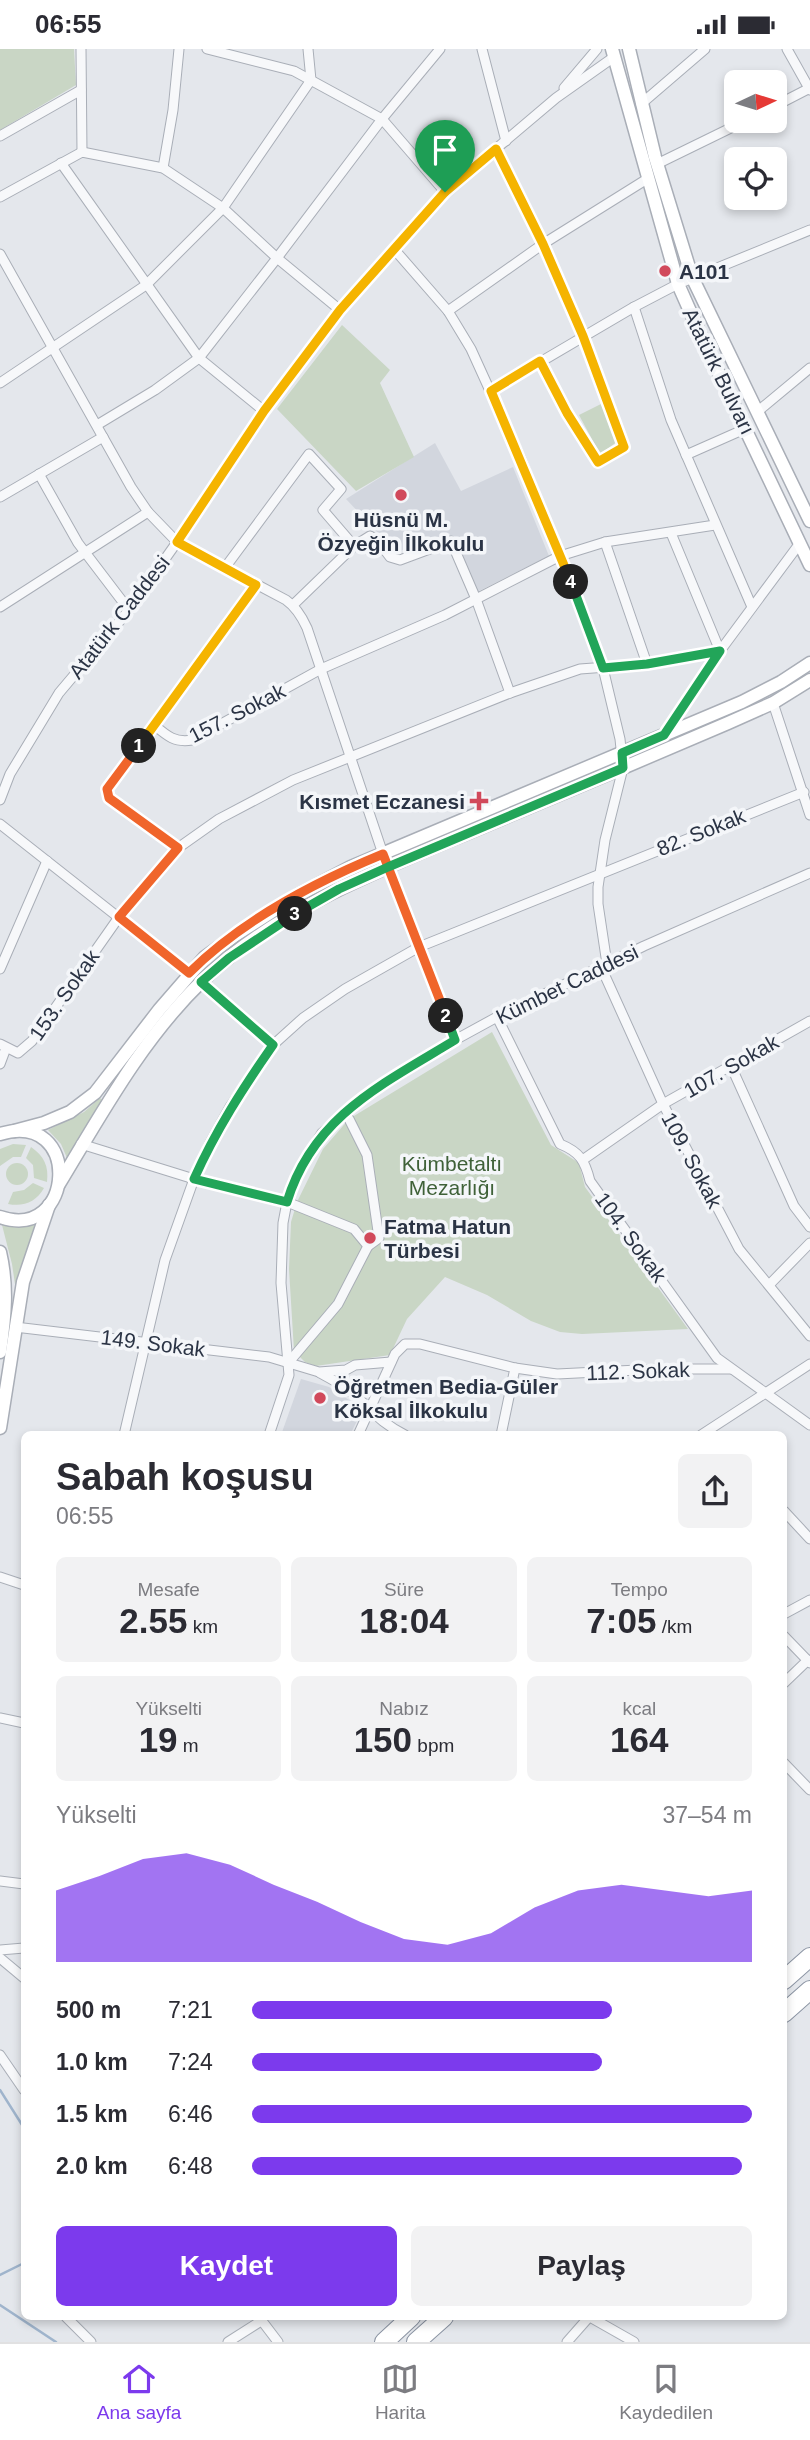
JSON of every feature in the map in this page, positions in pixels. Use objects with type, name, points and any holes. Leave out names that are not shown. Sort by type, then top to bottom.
[{"type":"highway","points":[[787,1977],[810,1957]]},
{"type":"highway","points":[[787,2010],[810,1990]]},
{"type":"highway","points":[[384,2342],[408,2320]]},
{"type":"highway","points":[[416,2342],[440,2320]]},
{"type":"main road","points":[[613,53],[628,49]]},
{"type":"main road","name":"Atatürk Bulvarı","points":[[628,49],[657,164],[692,277],[810,521]]},
{"type":"main road","name":"Atatürk Bulvarı","points":[[613,53],[678,284],[810,565]]},
{"type":"main road","points":[[5,1131],[62,1115],[95,1093],[189,973],[216,948],[298,895],[351,867],[742,702],[810,663]]},
{"type":"main road","points":[[0,1428],[23,1282],[49,1205],[81,1144],[149,1042],[201,982],[229,958],[299,911],[339,889],[773,702],[810,680]]},
{"type":"main road","points":[[5,1131],[32,1133],[48,1144],[59,1161],[59,1184]]},
{"type":"main road","points":[[0,1217],[28,1219],[38,1215],[49,1205]]},
{"type":"main road","points":[[0,1252],[6,1286],[0,1352]]},
{"type":"street","points":[[81,49],[82,152]]},
{"type":"street","points":[[163,168],[173,110],[179,49]]},
{"type":"street","points":[[207,49],[294,71],[382,119],[445,192]]},
{"type":"street","points":[[0,383],[146,285],[223,208],[311,79],[308,49]]},
{"type":"street","points":[[97,425],[155,390],[199,358],[382,119],[440,49]]},
{"type":"street","points":[[482,49],[506,141]]},
{"type":"street","points":[[556,98],[597,49]]},
{"type":"street","points":[[641,104],[705,49]]},
{"type":"street","points":[[788,49],[810,89],[788,100]]},
{"type":"street","points":[[556,98],[613,53]]},
{"type":"street","points":[[0,136],[81,90]]},
{"type":"street","name":"Atatürk Caddesi","points":[[0,800],[9,774],[59,693],[129,610],[264,411],[340,310],[445,192],[556,98]]},
{"type":"street","points":[[657,164],[724,131]]},
{"type":"street","points":[[496,149],[543,244],[583,336],[624,447],[598,462],[567,413],[540,361]]},
{"type":"street","points":[[0,197],[82,152],[163,168],[223,208],[277,258],[340,310]]},
{"type":"street","points":[[61,163],[199,358],[264,411]]},
{"type":"street","points":[[448,311],[543,244],[648,179]]},
{"type":"street","points":[[491,391],[678,284],[810,230]]},
{"type":"street","name":"109. Sokak","points":[[394,249],[448,311],[471,349],[560,556],[603,668],[623,768],[599,873],[598,904],[604,966],[663,1104],[739,1249],[810,1336]]},
{"type":"street","points":[[0,254],[148,512],[177,542],[293,605],[307,628],[383,854],[455,1040]]},
{"type":"street","points":[[634,307],[671,420],[752,607]]},
{"type":"street","points":[[757,412],[810,368]]},
{"type":"street","points":[[686,454],[747,428]]},
{"type":"street","points":[[0,497],[103,437]]},
{"type":"street","points":[[224,569],[309,454],[341,489],[323,510],[354,546]]},
{"type":"street","points":[[39,474],[86,552],[129,610]]},
{"type":"street","points":[[0,607],[148,512]]},
{"type":"street","name":"157. Sokak","points":[[154,725],[173,740],[192,740],[321,670],[476,599],[560,556],[605,543],[715,525]]},
{"type":"street","points":[[671,533],[720,651]]},
{"type":"street","points":[[293,605],[354,546],[370,536],[379,541],[390,558],[400,559],[451,541],[476,599],[510,693]]},
{"type":"street","points":[[605,543],[647,664]]},
{"type":"street","points":[[664,735],[720,651],[800,543]]},
{"type":"street","points":[[178,848],[109,798],[107,789],[256,585]]},
{"type":"street","points":[[119,917],[178,848],[219,819],[293,780],[510,693],[580,669],[647,664],[720,651]]},
{"type":"street","points":[[773,702],[810,815]]},
{"type":"street","name":"82. Sokak","points":[[125,1431],[165,1260],[194,1179],[230,1107],[273,1045],[303,1018],[345,989],[419,947],[804,792]]},
{"type":"street","points":[[0,824],[189,973]]},
{"type":"street","points":[[0,969],[47,861]]},
{"type":"street","name":"Kümbet Caddesi","points":[[270,1431],[289,1375],[281,1283],[283,1223],[287,1202],[300,1168],[312,1148],[338,1118],[370,1093],[497,1017],[724,910],[810,873]]},
{"type":"street","name":"153. Sokak","points":[[3,1046],[18,1053],[32,1041],[119,917]]},
{"type":"street","points":[[201,982],[273,1045]]},
{"type":"street","points":[[497,1017],[560,1144],[574,1149],[584,1159]]},
{"type":"street","name":"107. Sokak","points":[[584,1159],[663,1104],[810,1021]]},
{"type":"street","points":[[0,1064],[3,1046]]},
{"type":"street","points":[[732,1066],[794,1206],[810,1227]]},
{"type":"street","points":[[349,1119],[367,1155],[379,1238],[368,1246],[338,1304],[289,1362],[318,1372],[343,1386],[381,1422],[398,1431]]},
{"type":"street","points":[[81,1144],[194,1179],[287,1202],[354,1229],[368,1246]]},
{"type":"street","name":"104. Sokak","points":[[584,1159],[590,1181],[717,1357],[810,1425]]},
{"type":"street","points":[[769,1285],[810,1243]]},
{"type":"street","name":"149. Sokak","points":[[15,1327],[269,1357],[289,1362]]},
{"type":"street","name":"112. Sokak","points":[[391,1362],[399,1347],[412,1343],[515,1368],[557,1374],[731,1369]]},
{"type":"street","points":[[318,1372],[391,1362],[360,1431]]},
{"type":"street","points":[[707,1431],[810,1364]]},
{"type":"street","points":[[502,1431],[515,1368]]},
{"type":"street","points":[[787,1514],[810,1539]]},
{"type":"street","points":[[0,1577],[21,1584]]},
{"type":"street","points":[[787,1612],[810,1599]]},
{"type":"street","points":[[787,1639],[809,1662],[787,1680]]},
{"type":"street","points":[[0,1718],[21,1722]]},
{"type":"street","points":[[787,1766],[810,1790]]},
{"type":"street","points":[[0,1881],[21,1884]]},
{"type":"street","points":[[0,1950],[21,1948]]},
{"type":"street","points":[[0,1958],[21,1976]]},
{"type":"street","points":[[0,2055],[21,2086]]},
{"type":"street","points":[[69,2320],[91,2342]]},
{"type":"street","points":[[228,2342],[259,2320]]},
{"type":"street","points":[[261,2320],[278,2342]]},
{"type":"street","points":[[567,2342],[586,2320]]},
{"type":"street","points":[[594,2320],[634,2342]]},
{"type":"shaded area","points":[[435,443],[461,491],[513,467],[549,556],[477,592],[449,533],[417,548],[411,543],[398,554],[346,499]]},
{"type":"shaded area","name":"Öğretmen Bedia-Güler Köksal İlkokulu","points":[[301,1379],[329,1387],[363,1409],[352,1431],[282,1431]]},
{"type":"green space","points":[[0,49],[74,49],[76,85],[0,130]]},
{"type":"green space","points":[[342,325],[390,370],[380,383],[414,457],[356,491],[277,409]]},
{"type":"green space","points":[[605,402],[618,441],[600,454],[579,415]]},
{"type":"green space","name":"Kümbetaltı Mezarlığı","points":[[492,1032],[551,1145],[579,1163],[585,1187],[688,1329],[582,1334],[560,1332],[531,1321],[487,1295],[445,1277],[407,1319],[390,1355],[316,1366],[305,1362],[294,1351],[289,1269],[291,1222],[297,1202],[323,1149],[349,1119]]},
{"type":"green space","points":[[100,1098],[103,1101],[67,1158],[61,1144],[48,1130],[84,1112]]},
{"type":"green space","points":[[13,1144],[26,1145],[21,1157],[13,1157],[0,1166],[0,1149]]},
{"type":"green space","points":[[31,1147],[45,1162],[47,1182],[34,1178],[33,1165],[26,1158]]},
{"type":"green space","points":[[13,1163],[21,1163],[28,1170],[28,1178],[21,1185],[13,1185],[6,1178],[6,1170]]},
{"type":"green space","points":[[33,1183],[44,1188],[37,1197],[24,1204],[8,1204],[13,1192],[24,1190]]},
{"type":"green space","points":[[35,1224],[16,1291],[2,1225],[14,1227]]},
{"type":"waterway","points":[[0,2090],[21,2123]]},
{"type":"waterway","points":[[0,2275],[21,2264]]},
{"type":"waterway","points":[[0,2305],[21,2319]]},
{"type":"waterway","points":[[23,2320],[56,2342]]},
{"type":"place","name":"A101","points":[[665,271]]},
{"type":"place","name":"Hüsnü M. Özyeğin İlkokulu","points":[[401,495]]},
{"type":"place","name":"Kısmet Eczanesi","points":[[479,801]]},
{"type":"place","name":"Fatma Hatun Türbesi","points":[[370,1238]]},
{"type":"place","name":"Öğretmen Bedia-Güler Köksal İlkokulu","points":[[320,1398]]},
{"type":"route","points":[[445,192],[340,310],[264,411],[177,542],[256,585],[107,789],[109,798],[178,848],[119,917],[189,973],[216,948],[298,895],[351,867],[383,854],[388,867],[455,1040],[370,1093],[338,1118],[312,1148],[292,1185],[287,1202],[194,1179],[230,1107],[273,1045],[201,982],[229,958],[274,927],[339,889],[388,867],[623,768],[622,753],[664,735],[720,651],[647,664],[603,668],[521,459],[491,391],[540,361],[567,413],[598,462],[624,447],[583,336],[543,244],[496,149],[445,192]]}]
